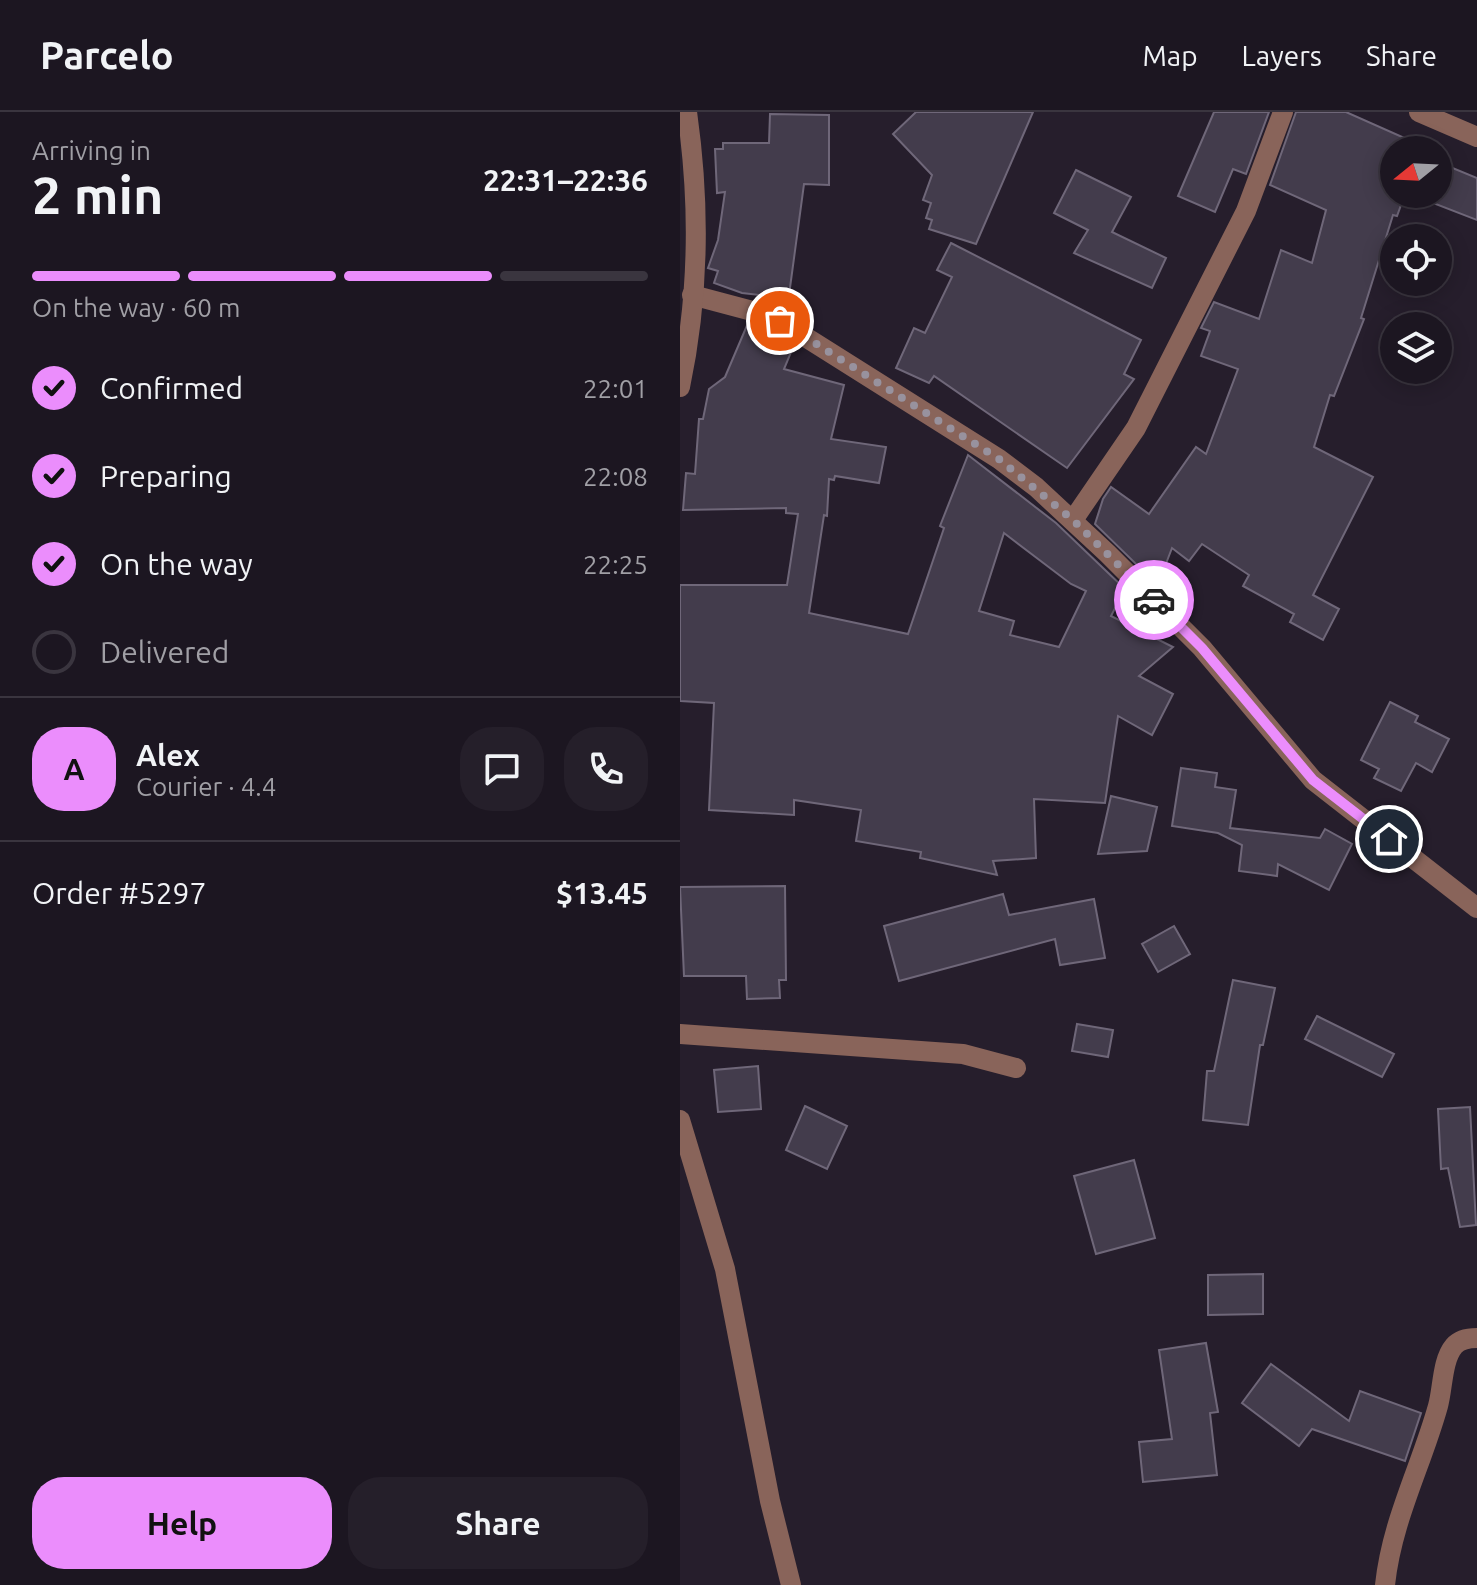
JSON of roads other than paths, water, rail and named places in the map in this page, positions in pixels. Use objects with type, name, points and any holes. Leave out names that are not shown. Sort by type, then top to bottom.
[{"type":"street","points":[[680,387],[690,339],[697,212],[696,177],[687,112]]},
{"type":"street","points":[[1073,520],[1136,428],[1246,211],[1283,112]]},
{"type":"street","points":[[1419,112],[1477,137]]},
{"type":"street","points":[[692,295],[780,321],[999,459],[1073,520],[1202,648],[1313,780],[1477,908]]},
{"type":"street","points":[[680,1034],[963,1054],[1016,1068]]},
{"type":"street","points":[[680,1120],[725,1269],[770,1501],[791,1585]]},
{"type":"street","points":[[1385,1585],[1396,1521],[1422,1458],[1439,1403],[1449,1354],[1455,1344],[1477,1338]]}]
